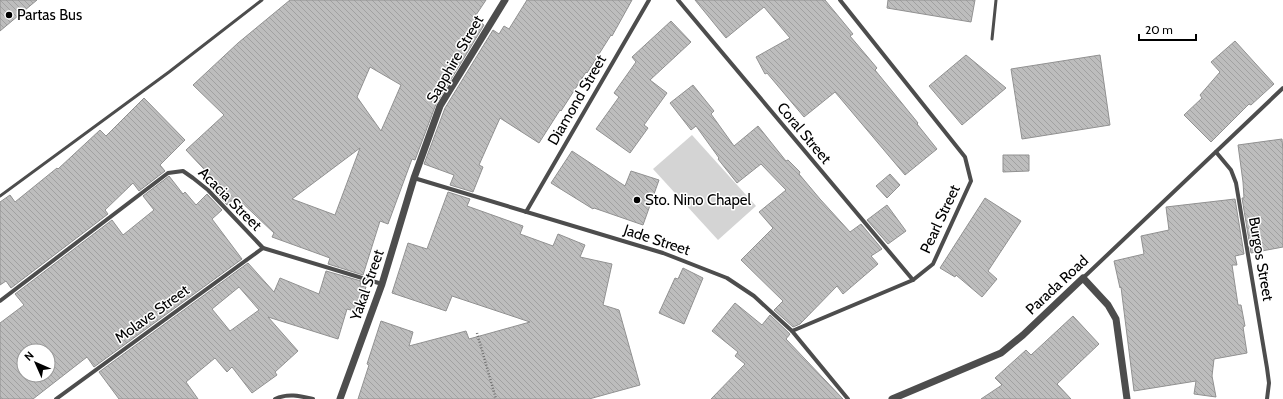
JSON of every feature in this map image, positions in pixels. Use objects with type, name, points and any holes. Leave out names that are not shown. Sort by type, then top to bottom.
[{"type":"street","name":"Sapphire Street","points":[[414,178],[440,106],[505,0]]},
{"type":"street","name":"Diamond Street","points":[[526,212],[649,0]]},
{"type":"street","name":"Coral Street","points":[[678,0],[913,280]]},
{"type":"street","name":"Pearl Street","points":[[792,331],[913,280],[933,264],[971,181],[965,157],[840,0]]},
{"type":"street","name":"Parada Road","points":[[892,399],[1000,353],[1023,335],[1283,88]]},
{"type":"street","name":"Burgos Street","points":[[1216,152],[1231,170],[1236,183],[1267,368],[1269,384],[1267,399]]},
{"type":"street","name":"Acacia Street","points":[[0,301],[168,173],[184,171],[208,190],[263,248],[382,284]]},
{"type":"street","name":"Jade Street","points":[[414,178],[663,253],[728,278],[754,296],[792,331],[848,399]]},
{"type":"street","name":"Yakal Street","points":[[340,399],[382,284],[414,178]]},
{"type":"street","name":"Molave Street","points":[[56,399],[263,248]]},
{"type":"street","points":[[1084,278],[1108,305],[1116,319],[1127,399]]},
{"type":"street","points":[[276,399],[281,396],[291,395],[313,399]]},
{"type":"lane","points":[[0,196],[169,72],[262,0]]},
{"type":"lane","points":[[992,39],[996,0]]},
{"type":"path","points":[[477,333],[496,399]]},
{"type":"shaded area","points":[[692,135],[756,206],[718,240],[653,169]]},
{"type":"building","name":"Partas Bus","points":[[0,0],[37,0],[0,31]]},
{"type":"building","points":[[290,0],[486,0],[474,18],[484,25],[436,104],[415,160],[412,159],[388,224],[380,221],[363,275],[328,264],[330,258],[272,237],[274,233],[236,197],[227,205],[213,190],[218,184],[186,150],[224,115],[193,85],[238,43]],"holes":[[[370,67],[401,85],[381,131],[357,97]],[[360,148],[335,215],[292,199]]]},
{"type":"building","points":[[527,0],[632,0],[612,36],[611,35],[539,143],[500,118],[479,165],[483,167],[473,192],[450,185],[454,175],[424,164],[445,108],[493,30],[499,34],[504,26],[509,29]]},
{"type":"building","points":[[695,0],[825,0],[853,34],[850,36],[877,68],[875,70],[937,149],[905,175],[835,92],[804,117],[767,73],[765,74],[756,57],[790,38],[764,7],[726,38]]},
{"type":"building","points":[[888,0],[975,0],[971,22],[887,8]]},
{"type":"building","points":[[671,21],[691,42],[650,80],[667,93],[644,125],[648,128],[630,153],[596,129],[619,97],[614,93],[636,62],[632,57]]},
{"type":"building","points":[[1235,41],[1274,84],[1251,105],[1249,104],[1211,142],[1184,115],[1202,98],[1200,95],[1220,72],[1211,62]]},
{"type":"building","points":[[966,55],[1006,88],[962,125],[929,86]]},
{"type":"building","points":[[1100,55],[1110,125],[1022,139],[1011,69]]},
{"type":"building","points":[[693,85],[714,111],[711,114],[734,146],[758,126],[786,161],[788,160],[800,172],[799,174],[850,232],[861,224],[882,249],[871,256],[878,264],[843,294],[837,286],[800,324],[793,327],[774,310],[783,301],[741,260],[773,228],[759,212],[786,190],[761,164],[737,183],[718,159],[719,158],[696,126],[691,130],[670,103]]},
{"type":"building","points":[[144,98],[185,140],[160,165],[165,171],[139,191],[133,183],[105,210],[108,214],[11,288],[6,281],[0,285],[0,202],[10,195],[15,202],[57,168],[58,169],[100,130],[106,136]]},
{"type":"building","points":[[1282,139],[1283,247],[1251,253],[1242,198],[1244,198],[1243,182],[1238,145]]},
{"type":"building","points":[[572,151],[625,186],[631,171],[659,180],[643,225],[594,208],[593,209],[551,183]]},
{"type":"building","points":[[1003,155],[1029,155],[1029,171],[1003,172]]},
{"type":"building","points":[[890,174],[900,185],[887,198],[876,186]]},
{"type":"building","points":[[169,176],[183,194],[185,192],[196,205],[207,194],[222,210],[212,219],[242,259],[94,367],[87,357],[56,381],[56,343],[16,343],[16,383],[54,383],[33,399],[0,399],[0,323],[24,305],[15,294],[112,220],[123,235],[154,210],[143,196]]},
{"type":"building","points":[[448,192],[470,199],[467,206],[523,226],[520,234],[553,246],[558,234],[585,245],[580,257],[612,264],[603,305],[619,310],[640,385],[589,399],[358,399],[369,365],[367,364],[381,321],[413,332],[409,346],[466,331],[469,339],[530,322],[452,296],[446,311],[392,293],[408,243],[427,249]]},
{"type":"building","points":[[985,198],[1021,221],[988,271],[997,279],[982,297],[956,275],[955,277],[940,268]]},
{"type":"building","points":[[1235,199],[1244,254],[1235,256],[1237,265],[1232,265],[1238,305],[1241,305],[1245,326],[1243,327],[1247,353],[1214,359],[1212,376],[1216,397],[1194,394],[1196,381],[1134,391],[1121,287],[1120,288],[1114,261],[1144,254],[1141,236],[1169,230],[1166,207]]},
{"type":"building","points":[[887,205],[906,231],[888,244],[867,220]]},
{"type":"building","points":[[248,263],[274,292],[280,278],[319,294],[326,271],[361,281],[360,286],[366,287],[358,312],[347,309],[338,339],[268,317],[298,351],[275,372],[277,375],[252,393],[232,367],[227,372],[215,358],[186,382],[198,399],[119,399],[99,372]],"holes":[[[239,287],[259,310],[230,331],[212,309]]]},
{"type":"building","points":[[683,268],[703,278],[684,324],[659,313],[675,278],[678,279]]},
{"type":"building","points":[[735,303],[762,325],[770,315],[790,334],[786,339],[843,399],[711,399],[745,364],[735,356],[738,352],[712,331]]},
{"type":"building","points":[[1073,316],[1099,344],[1057,384],[1071,399],[981,399],[1002,385],[995,378],[1026,350],[1031,355]]},
{"type":"place","name":"Partas Bus","points":[[9,15]]},
{"type":"place","name":"Sto. Nino Chapel","points":[[637,200]]}]
